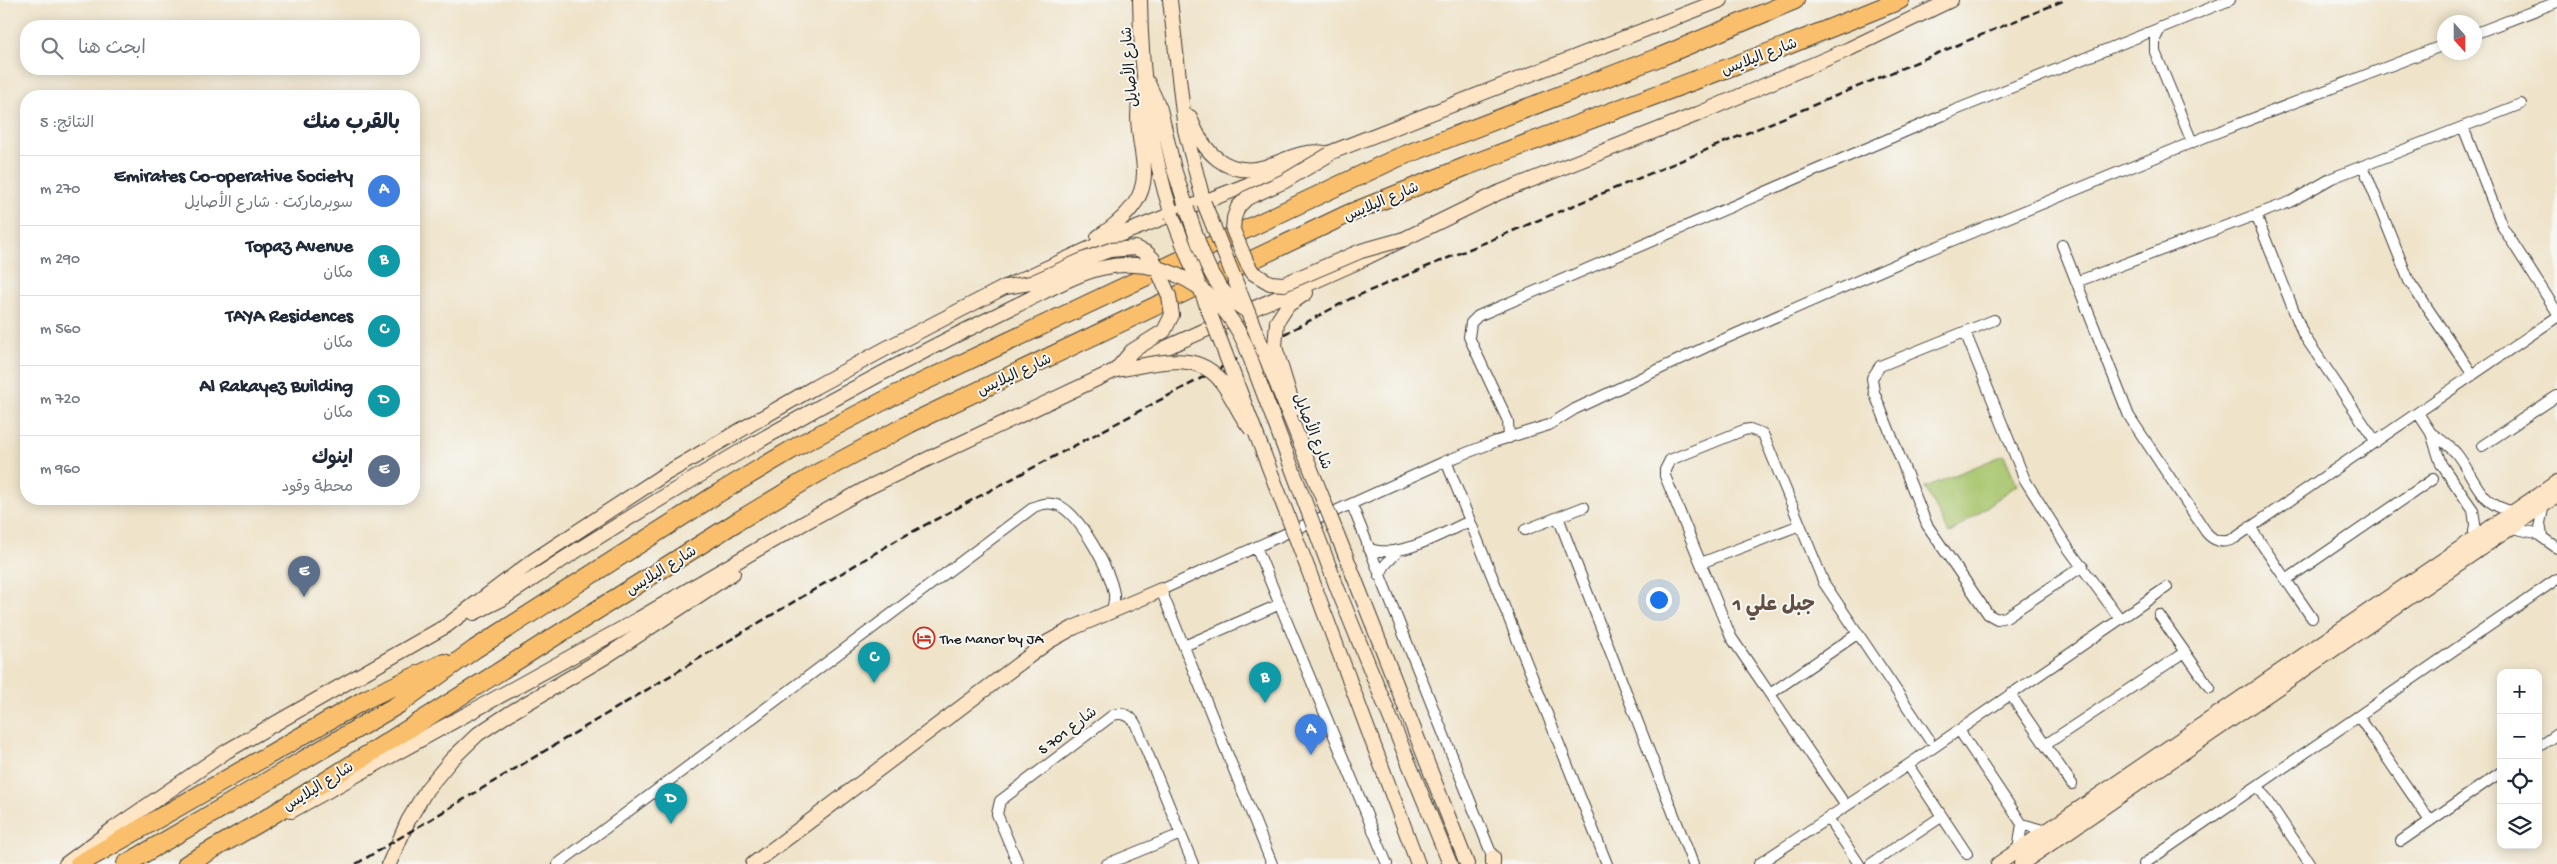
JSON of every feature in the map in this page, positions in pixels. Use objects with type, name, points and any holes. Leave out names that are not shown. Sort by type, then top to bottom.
[{"type":"highway","name":"شارع اليلايس","points":[[126,864],[392,708],[474,649],[717,494],[803,443],[893,396],[1397,158],[1662,56],[1796,0]]},
{"type":"highway","name":"شارع اليلايس","points":[[187,864],[264,820],[738,521],[818,473],[909,424],[1348,214],[1467,166],[1786,46],[1900,0]]},
{"type":"highway","points":[[79,864],[366,699],[474,649]]},
{"type":"main road","name":"شارع الأصايل","points":[[1140,0],[1144,78],[1158,166],[1172,215],[1214,326],[1259,436],[1418,864]]},
{"type":"main road","name":"شارع الأصايل","points":[[1170,0],[1180,96],[1191,158],[1204,203],[1296,430],[1467,864]]},
{"type":"main road","points":[[66,864],[113,829],[227,751],[459,618],[528,564],[665,474],[815,387],[1005,287],[1067,258],[1172,215],[1721,0]]},
{"type":"main road","points":[[264,820],[304,805],[428,737],[625,627],[867,488],[1116,370],[1353,264],[1531,180],[1707,110],[1849,50],[1951,0]]},
{"type":"main road","points":[[1144,78],[1158,100],[1172,160],[1187,209],[1214,281],[1232,302],[1247,311]]},
{"type":"main road","points":[[1067,258],[1120,222],[1131,210],[1139,195],[1144,178],[1145,160],[1138,105],[1144,78]]},
{"type":"main road","points":[[1180,96],[1201,144],[1211,154],[1230,166],[1257,168],[1306,153],[1330,154]]},
{"type":"main road","points":[[1330,154],[1293,177],[1248,198],[1238,207],[1234,218],[1234,230],[1253,274],[1270,283],[1284,284],[1361,251],[1404,239]]},
{"type":"main road","points":[[1005,287],[1039,280],[1085,258],[1110,250],[1135,248],[1147,253],[1153,259],[1169,296],[1172,315],[1164,331],[1132,351],[1116,370]]},
{"type":"main road","points":[[1296,430],[1293,401],[1275,347],[1277,322],[1284,310],[1293,301],[1335,279],[1353,264]]},
{"type":"main road","points":[[459,618],[480,611],[502,599],[688,481],[774,431],[905,360],[1092,271],[1120,265],[1152,267],[1176,274],[1199,286],[1226,312],[1245,344],[1341,598],[1450,864]]},
{"type":"main road","points":[[1116,370],[1180,360],[1203,366],[1221,381],[1239,413],[1259,436]]},
{"type":"main road","points":[[1998,864],[2557,482]]},
{"type":"main road","points":[[2021,864],[2035,859],[2557,496]]},
{"type":"main road","points":[[389,864],[408,821],[427,789],[451,760],[478,734],[606,657],[723,580],[770,542]]},
{"type":"main road","points":[[754,864],[1048,642],[1073,628],[1161,590]]},
{"type":"street","points":[[1509,438],[1508,421],[1469,337],[1471,323],[1478,316],[1953,111],[2230,0]]},
{"type":"street","points":[[2482,31],[2557,2]]},
{"type":"street","points":[[2161,27],[2155,39],[2155,52],[2192,142]]},
{"type":"street","points":[[2136,37],[2155,52]]},
{"type":"street","points":[[1272,864],[1161,590],[1446,461],[1549,425],[1575,409],[1706,346],[1916,256],[2192,142],[2437,49]]},
{"type":"street","points":[[2076,282],[2256,215],[2296,199],[2326,181],[2522,104]]},
{"type":"street","points":[[2463,127],[2502,226],[2557,312]]},
{"type":"street","points":[[2363,166],[2409,281],[2473,375]]},
{"type":"street","points":[[2256,215],[2303,334],[2376,442]]},
{"type":"street","points":[[2062,245],[2131,420],[2206,532],[2213,539],[2227,541],[2250,528],[2557,317]]},
{"type":"street","points":[[1994,320],[1880,366],[1872,378],[1874,392],[1927,525],[1988,614],[1997,618],[2006,617],[2083,566]]},
{"type":"street","points":[[1965,332],[2022,473],[2068,548],[2120,619]]},
{"type":"street","points":[[2482,446],[2557,396]]},
{"type":"street","points":[[2418,413],[2431,433],[2441,464],[2473,510],[2475,524],[2473,538]]},
{"type":"street","points":[[1846,806],[1731,637],[1665,470],[1670,460],[1744,430],[1757,430],[1766,440],[1824,583],[1929,739]]},
{"type":"street","points":[[2431,433],[2453,449],[2486,500],[2501,508],[2513,511]]},
{"type":"street","points":[[1446,461],[1607,864]]},
{"type":"street","points":[[2453,482],[2467,472]]},
{"type":"street","points":[[2286,580],[2433,479]]},
{"type":"street","points":[[558,864],[1034,507],[1050,504],[1060,507],[1080,528],[1100,558],[1110,583],[1114,598],[1111,613]]},
{"type":"street","points":[[1352,505],[1494,862]]},
{"type":"street","points":[[2542,536],[2541,517],[2544,505]]},
{"type":"street","points":[[1526,530],[1584,507]]},
{"type":"street","points":[[1558,517],[1693,864]]},
{"type":"street","points":[[1368,548],[1379,552],[1397,552],[1470,521]]},
{"type":"street","points":[[1701,563],[1800,524]]},
{"type":"street","points":[[2250,528],[2312,618]]},
{"type":"street","points":[[2512,528],[2524,529],[2542,536],[2557,548]]},
{"type":"street","points":[[1256,547],[1278,605],[1387,864]]},
{"type":"street","points":[[1379,576],[1385,565],[1397,552]]},
{"type":"street","points":[[2144,864],[2557,580]]},
{"type":"street","points":[[1759,864],[1908,765],[2167,587]]},
{"type":"street","points":[[1184,646],[1278,605]]},
{"type":"street","points":[[2158,615],[2210,688]]},
{"type":"street","points":[[1770,694],[1857,634]]},
{"type":"street","points":[[2045,745],[2185,652]]},
{"type":"street","points":[[2010,694],[2072,784]]},
{"type":"street","name":"S 701 شارع","points":[[1018,864],[997,814],[998,804],[1003,798],[1116,714],[1127,715],[1135,722],[1193,864]]},
{"type":"street","points":[[2358,717],[2430,821]]},
{"type":"street","points":[[1959,730],[2022,824],[2046,831]]},
{"type":"street","points":[[2542,744],[2557,734]]},
{"type":"street","points":[[1908,765],[1967,854]]},
{"type":"street","points":[[2401,841],[2497,775]]},
{"type":"street","points":[[2258,786],[2310,864]]},
{"type":"street","points":[[1870,864],[1941,817]]},
{"type":"street","points":[[1828,818],[1859,864]]},
{"type":"street","points":[[2018,850],[2022,824]]},
{"type":"street","points":[[1107,864],[1181,834]]},
{"type":"green space","points":[[2004,455],[2017,485],[1949,534],[1925,487]]},
{"type":"railway","points":[[356,864],[897,540],[1350,299],[2065,0]]},
{"type":"place","name":"اينوك","points":[[304,597]]},
{"type":"place","name":"The Manor by JA","points":[[924,638]]},
{"type":"place","name":"TAYA Residences","points":[[874,683]]},
{"type":"place","name":"Topaz Avenue","points":[[1265,703]]},
{"type":"place","name":"Emirates Co-operative Society","points":[[1311,755]]},
{"type":"place","name":"Al Rakayez Building","points":[[671,824]]},
{"type":"district","name":"جبل علي 1","points":[[1774,603]]}]
